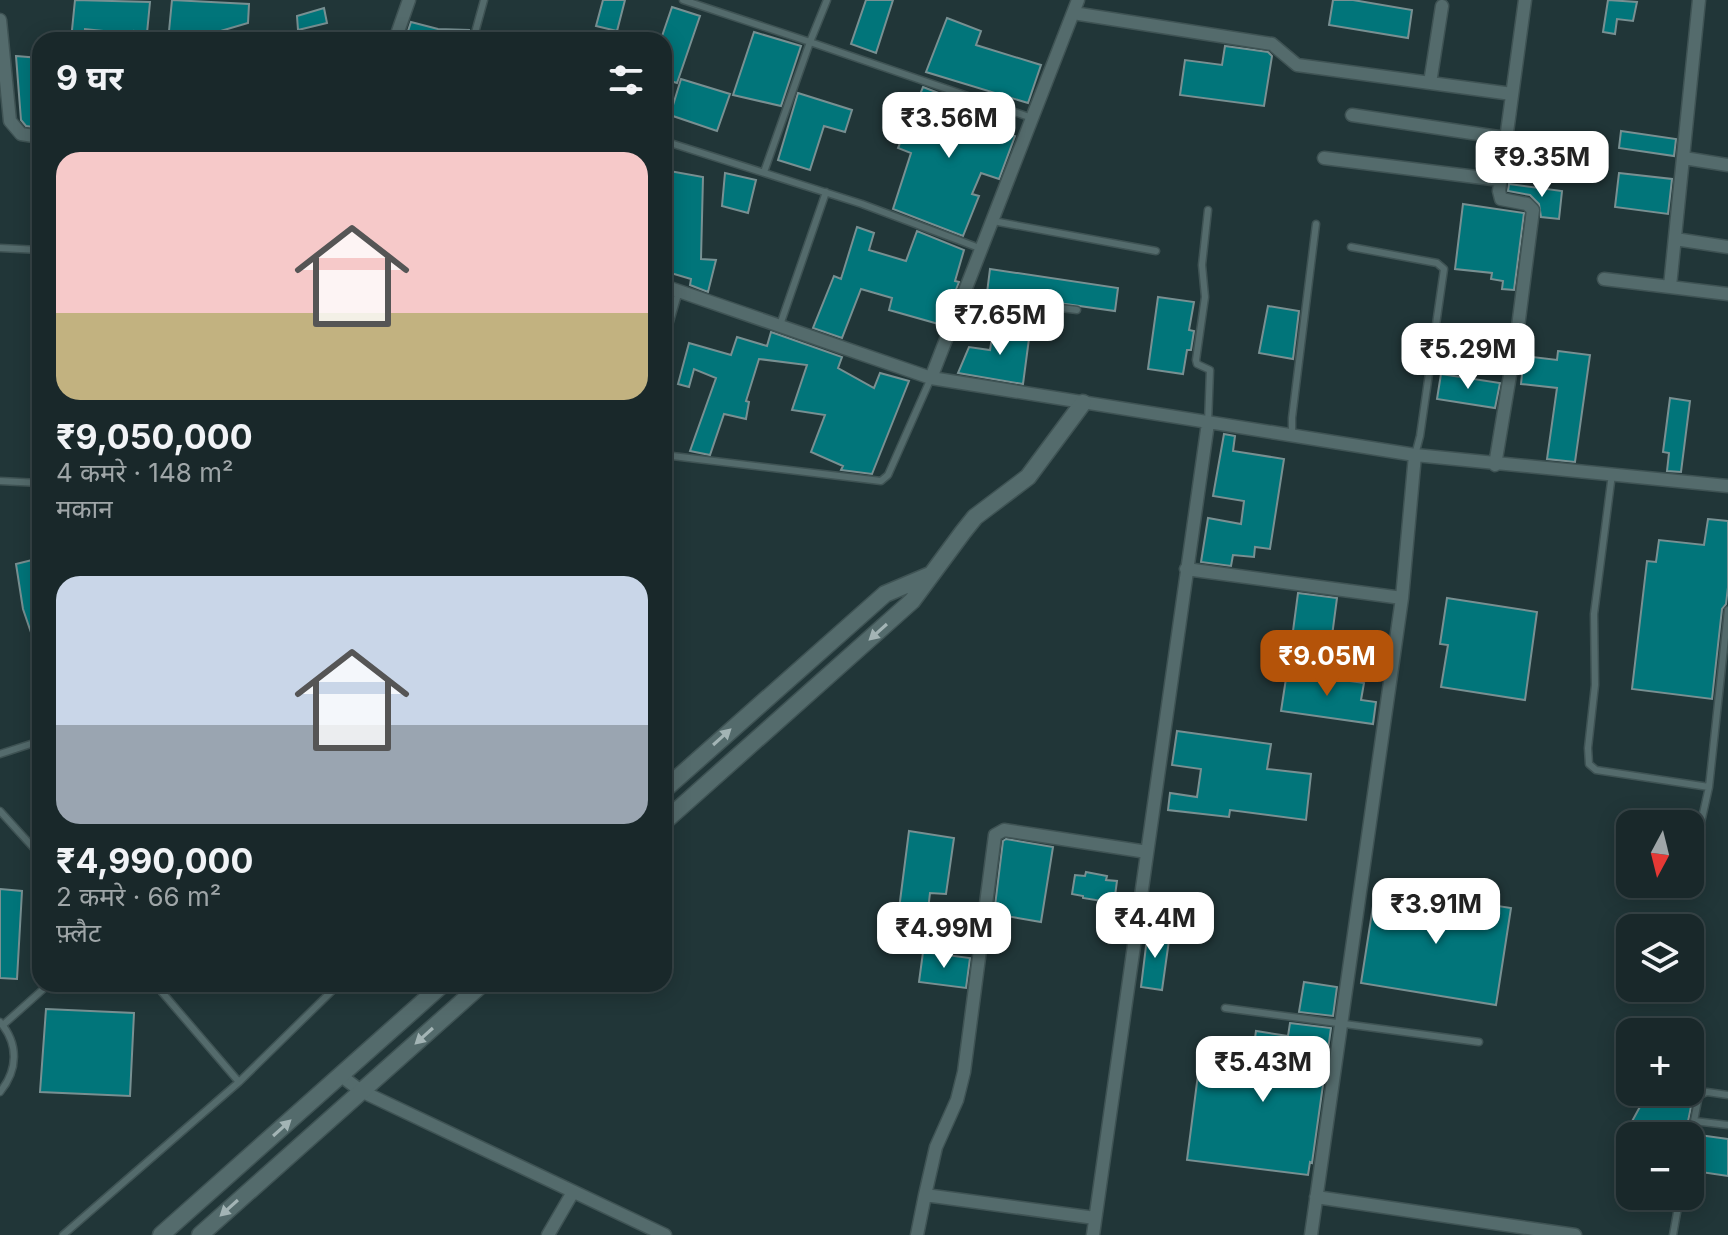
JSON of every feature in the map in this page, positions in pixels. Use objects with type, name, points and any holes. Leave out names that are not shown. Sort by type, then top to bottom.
[{"type":"street","points":[[398,32],[409,0]]},
{"type":"street","points":[[931,378],[1078,0]]},
{"type":"street","points":[[1495,465],[1518,327],[1533,210],[1527,204],[1501,199],[1500,180],[1525,0]]},
{"type":"street","points":[[1670,286],[1699,0]]},
{"type":"street","points":[[1430,83],[1442,6]]},
{"type":"street","points":[[1073,13],[1272,44],[1297,65],[1512,94]]},
{"type":"street","points":[[0,20],[10,121],[21,134],[32,136]]},
{"type":"street","points":[[1352,115],[1505,138]]},
{"type":"street","points":[[1324,158],[1500,180]]},
{"type":"street","points":[[1684,158],[1728,165]]},
{"type":"street","points":[[1675,239],[1728,247]]},
{"type":"street","points":[[1604,279],[1728,294]]},
{"type":"street","points":[[672,289],[931,378],[1415,455],[1728,486]]},
{"type":"street","points":[[672,815],[912,601],[975,517],[1028,477],[1083,403]]},
{"type":"street","points":[[1093,1235],[1208,423]]},
{"type":"street","points":[[1311,1235],[1402,598],[1415,455]]},
{"type":"street","points":[[1186,569],[1402,598]]},
{"type":"street","points":[[672,783],[885,594],[931,575]]},
{"type":"street","points":[[917,1235],[936,1147],[957,1100],[964,1072],[995,835],[1004,830],[1147,852]]},
{"type":"street","points":[[161,1235],[434,992]]},
{"type":"street","points":[[200,1235],[473,992]]},
{"type":"street","points":[[340,1075],[361,1091],[665,1235]]},
{"type":"street","points":[[548,1235],[573,1192]]},
{"type":"street","points":[[925,1195],[1095,1218]]},
{"type":"street","points":[[1316,1197],[1575,1235]]},
{"type":"lane","points":[[475,32],[484,0]]},
{"type":"lane","points":[[683,0],[1032,118]]},
{"type":"lane","points":[[764,172],[827,0]]},
{"type":"lane","points":[[672,143],[826,192],[982,249]]},
{"type":"lane","points":[[779,326],[826,192]]},
{"type":"lane","points":[[1208,210],[1202,265],[1205,297],[1196,360],[1197,364],[1210,370],[1208,423]]},
{"type":"lane","points":[[993,221],[1156,251]]},
{"type":"lane","points":[[1292,436],[1316,224]]},
{"type":"lane","points":[[1351,247],[1437,263],[1444,269],[1415,455]]},
{"type":"lane","points":[[0,248],[32,250]]},
{"type":"lane","points":[[672,315],[679,291]]},
{"type":"lane","points":[[963,296],[1077,310]]},
{"type":"lane","points":[[672,456],[881,481],[888,475],[931,378]]},
{"type":"lane","points":[[1612,474],[1594,614],[1595,685],[1589,764],[1596,770],[1709,787]]},
{"type":"lane","points":[[0,481],[32,483]]},
{"type":"lane","points":[[1704,810],[1728,610]]},
{"type":"lane","points":[[0,754],[32,744]]},
{"type":"lane","points":[[0,811],[32,846]]},
{"type":"lane","points":[[0,1092],[7,1084],[14,1064],[12,1044],[1,1024],[39,992]]},
{"type":"lane","points":[[162,992],[239,1082]]},
{"type":"lane","points":[[63,1235],[239,1082],[331,992]]},
{"type":"lane","points":[[1225,1008],[1479,1042]]},
{"type":"lane","points":[[1728,1095],[1707,1092],[1699,1095],[1694,1121],[1728,1125]]},
{"type":"lane","points":[[1673,1235],[1677,1210]]},
{"type":"building","points":[[75,0],[150,2],[147,32],[85,29],[85,32],[72,32]]},
{"type":"building","points":[[172,0],[249,4],[248,23],[217,32],[169,31]]},
{"type":"building","points":[[603,0],[625,0],[617,31],[596,26]]},
{"type":"building","points":[[866,0],[893,0],[876,53],[851,44]]},
{"type":"building","points":[[1333,0],[1353,0],[1412,10],[1408,38],[1329,25]]},
{"type":"building","points":[[1608,0],[1637,2],[1633,21],[1617,19],[1615,34],[1603,32]]},
{"type":"building","points":[[672,7],[700,16],[677,83],[672,81],[672,32],[663,32]]},
{"type":"building","points":[[324,8],[327,23],[298,30],[297,16]]},
{"type":"building","points":[[947,18],[981,31],[976,45],[1041,65],[1028,103],[926,72]]},
{"type":"building","points":[[411,22],[438,29],[469,30],[469,32],[408,32]]},
{"type":"building","points":[[754,32],[801,46],[781,106],[733,95]]},
{"type":"building","points":[[1225,46],[1268,52],[1272,56],[1264,106],[1180,95],[1185,60],[1222,65]]},
{"type":"building","points":[[16,56],[32,57],[32,127],[26,126],[21,120]]},
{"type":"building","points":[[681,79],[730,94],[717,131],[672,116]]},
{"type":"building","points":[[923,87],[1003,118],[998,130],[1015,136],[999,179],[981,173],[972,194],[979,196],[963,236],[893,209],[911,153],[898,148]]},
{"type":"building","points":[[798,93],[852,110],[845,132],[824,126],[810,170],[778,160]]},
{"type":"building","points":[[1621,131],[1676,139],[1674,156],[1619,148]]},
{"type":"building","points":[[672,171],[703,177],[701,259],[716,260],[708,292],[690,285],[691,279],[672,273]]},
{"type":"building","points":[[725,173],[756,180],[748,213],[722,206]]},
{"type":"building","points":[[1619,173],[1672,179],[1668,214],[1615,207]]},
{"type":"building","points":[[1509,184],[1562,191],[1559,219],[1541,217],[1539,204],[1530,195],[1508,191]]},
{"type":"building","points":[[1463,204],[1524,213],[1514,290],[1502,289],[1503,281],[1491,279],[1492,273],[1455,269]]},
{"type":"building","points":[[857,227],[874,233],[869,250],[906,261],[917,231],[964,250],[955,281],[959,282],[942,325],[889,310],[892,298],[861,289],[842,338],[813,328],[834,276],[841,279]]},
{"type":"building","points":[[990,269],[1118,288],[1115,311],[987,293]]},
{"type":"building","points":[[1158,297],[1194,302],[1189,330],[1194,331],[1183,374],[1148,369]]},
{"type":"building","points":[[1268,306],[1299,311],[1293,359],[1259,353]]},
{"type":"building","points":[[994,325],[1030,331],[1023,384],[958,373],[969,347],[990,350]]},
{"type":"building","points":[[771,332],[842,357],[838,368],[874,388],[880,373],[909,381],[872,474],[841,470],[843,466],[811,452],[825,415],[792,410],[807,365],[759,359],[746,401],[749,402],[746,419],[724,414],[710,455],[690,451],[716,378],[694,369],[689,387],[678,384],[689,343],[731,355],[737,337],[767,346]]},
{"type":"building","points":[[1558,351],[1590,355],[1575,462],[1547,459],[1557,388],[1521,384],[1524,356],[1557,360]]},
{"type":"building","points":[[1441,374],[1500,383],[1495,408],[1437,399]]},
{"type":"building","points":[[1670,398],[1690,401],[1681,472],[1667,471],[1669,453],[1663,452]]},
{"type":"building","points":[[1224,434],[1235,436],[1233,451],[1284,459],[1270,549],[1255,547],[1254,557],[1233,555],[1231,566],[1201,562],[1208,518],[1241,524],[1244,501],[1213,496]]},
{"type":"building","points":[[1708,519],[1728,521],[1728,587],[1726,604],[1722,609],[1712,699],[1632,689],[1647,561],[1656,562],[1659,540],[1704,545]]},
{"type":"building","points":[[32,560],[32,635],[23,609],[16,564]]},
{"type":"building","points":[[1298,593],[1337,598],[1332,636],[1293,631]]},
{"type":"building","points":[[1447,598],[1537,612],[1525,700],[1441,687],[1448,645],[1440,644]]},
{"type":"building","points":[[1287,672],[1364,683],[1361,700],[1376,702],[1373,724],[1281,711]]},
{"type":"building","points":[[1177,731],[1271,744],[1267,769],[1311,774],[1306,820],[1230,810],[1229,817],[1168,810],[1170,793],[1197,797],[1201,769],[1172,765]]},
{"type":"building","points":[[909,831],[954,838],[946,894],[930,893],[923,952],[894,948]]},
{"type":"building","points":[[1003,841],[1053,847],[1041,922],[994,914]]},
{"type":"building","points":[[1086,872],[1117,881],[1114,903],[1072,894],[1075,875],[1085,876]]},
{"type":"building","points":[[1376,887],[1511,908],[1496,1005],[1361,983]]},
{"type":"building","points":[[0,889],[22,891],[17,979],[0,978]]},
{"type":"building","points":[[1148,930],[1170,933],[1162,990],[1141,987]]},
{"type":"building","points":[[923,952],[970,958],[966,988],[919,982]]},
{"type":"building","points":[[1304,982],[1337,987],[1333,1016],[1299,1012]]},
{"type":"building","points":[[46,1009],[134,1013],[130,1096],[40,1092]]},
{"type":"building","points":[[1290,1023],[1331,1028],[1308,1175],[1187,1160],[1200,1059],[1251,1065],[1256,1031],[1288,1036]]},
{"type":"building","points":[[1640,1106],[1691,1106],[1688,1122],[1632,1122]]},
{"type":"building","points":[[1704,1136],[1728,1139],[1728,1176],[1704,1172]]}]
